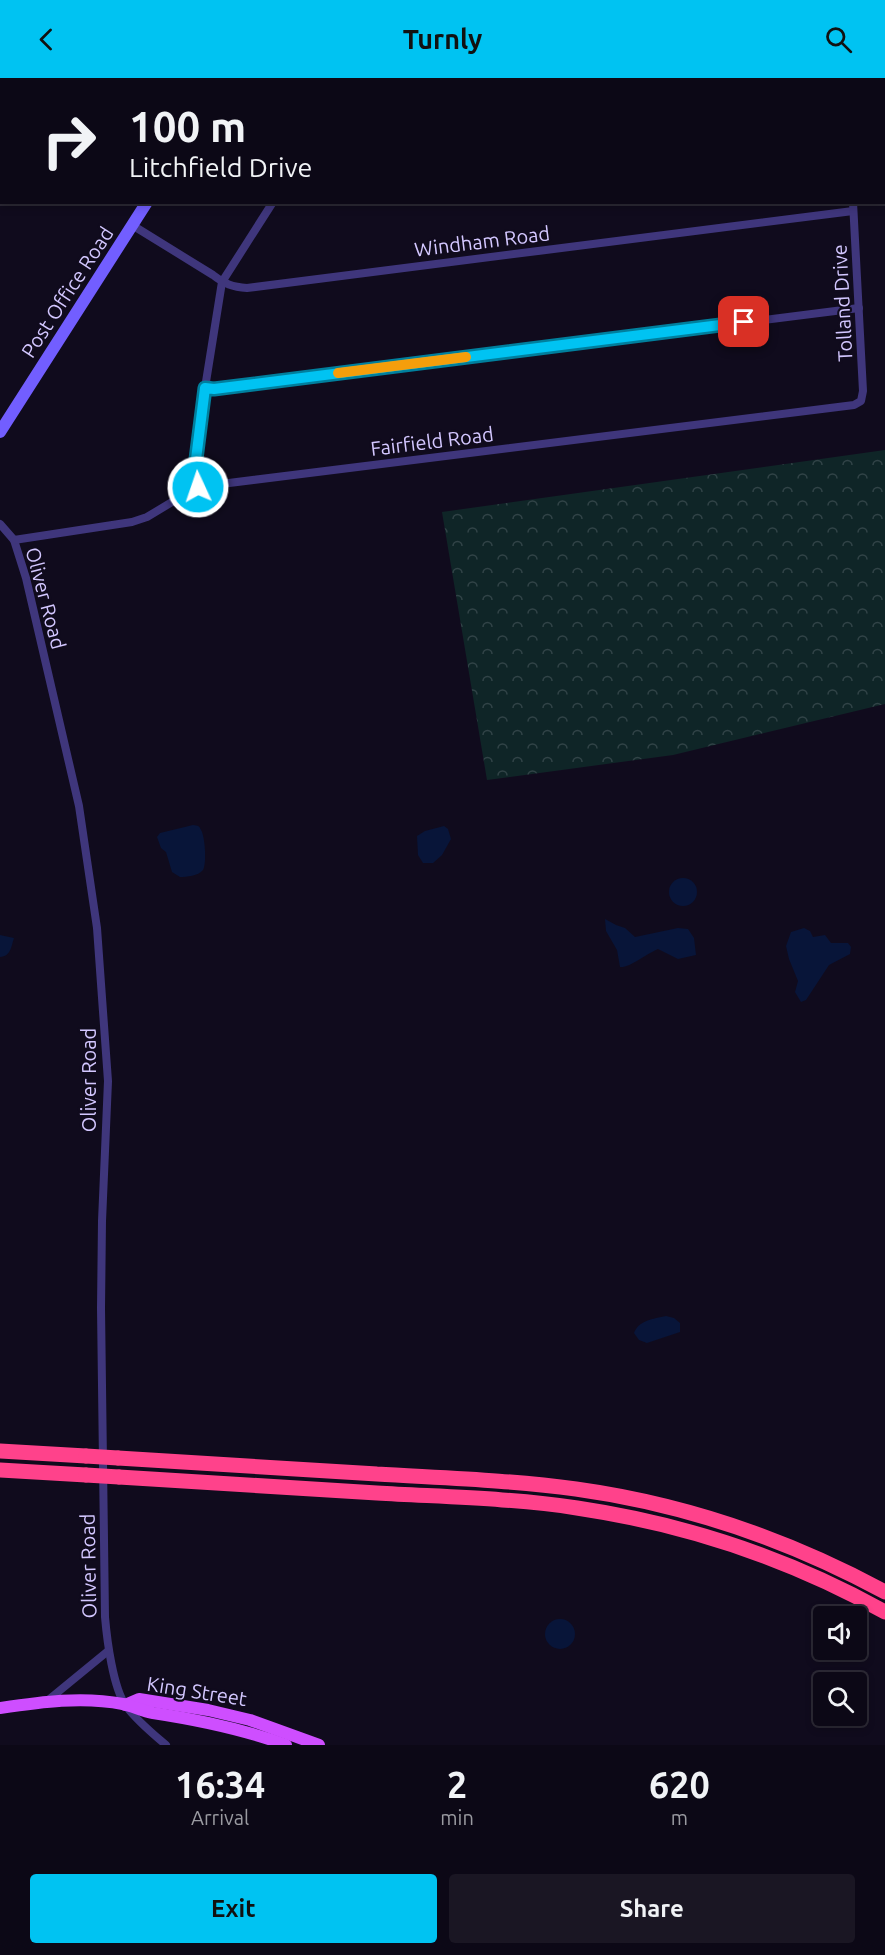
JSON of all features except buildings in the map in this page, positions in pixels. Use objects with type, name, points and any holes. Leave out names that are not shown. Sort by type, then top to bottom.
[{"type":"highway","points":[[0,1451],[521,1483],[602,1493],[689,1513],[748,1531],[821,1559],[885,1592]]},
{"type":"highway","points":[[0,1470],[524,1502],[603,1512],[675,1528],[749,1550],[814,1577],[883,1611]]},
{"type":"main road","name":"King Street","points":[[0,1708],[47,1701],[88,1701],[125,1705],[139,1711],[250,1720],[314,1744]]},
{"type":"main road","name":"King Street","points":[[206,1716],[286,1745]]},
{"type":"street","name":"Post Office Road","points":[[0,432],[146,204]]},
{"type":"street","points":[[198,487],[194,475],[222,282],[272,204]]},
{"type":"street","name":"Windham Road","points":[[132,225],[222,282],[234,287],[247,288],[853,207]]},
{"type":"street","name":"Tolland Drive","points":[[853,207],[863,392],[861,401]]},
{"type":"street","points":[[205,388],[226,388],[859,308]]},
{"type":"street","name":"Fairfield Road","points":[[14,540],[132,522],[147,517],[198,487],[760,418],[854,405],[861,401]]},
{"type":"street","name":"Oliver Road","points":[[0,524],[14,540],[26,578],[79,806],[97,928],[108,1081],[102,1221],[101,1353],[105,1617],[108,1651],[125,1705]]},
{"type":"street","points":[[47,1701],[108,1651]]},
{"type":"street","points":[[125,1705],[166,1745]]},
{"type":"green space","points":[[885,450],[885,704],[673,755],[487,780],[442,512]]},
{"type":"water","points":[[193,825],[199,826],[202,833],[205,850],[204,867],[195,875],[180,877],[172,872],[166,852],[161,848],[157,837],[160,833]]},
{"type":"water","points":[[444,826],[448,829],[451,839],[442,855],[433,863],[423,863],[418,855],[417,836],[425,831]]},
{"type":"water","points":[[683,878],[693,882],[697,892],[693,902],[683,906],[673,902],[669,892],[673,882]]},
{"type":"water","points":[[605,919],[625,928],[635,937],[678,928],[688,929],[694,938],[696,955],[678,959],[658,949],[633,963],[620,967],[617,950],[606,931]]},
{"type":"water","points":[[804,928],[810,931],[813,937],[825,935],[831,943],[848,943],[851,947],[850,954],[829,965],[806,1000],[801,1002],[795,992],[798,981],[786,946],[791,932]]},
{"type":"water","points":[[0,935],[14,938],[8,953],[0,957]]},
{"type":"water","points":[[666,1316],[680,1323],[680,1332],[647,1343],[639,1340],[634,1333],[639,1325],[651,1319]]},
{"type":"water","points":[[560,1619],[566,1620],[574,1628],[574,1640],[566,1648],[560,1649],[554,1648],[546,1640],[545,1634],[546,1628],[554,1620]]},
{"type":"slow traffic","points":[[338,373],[466,357]]},
{"type":"route","points":[[198,487],[194,475],[205,388],[214,389],[744,322]]}]
